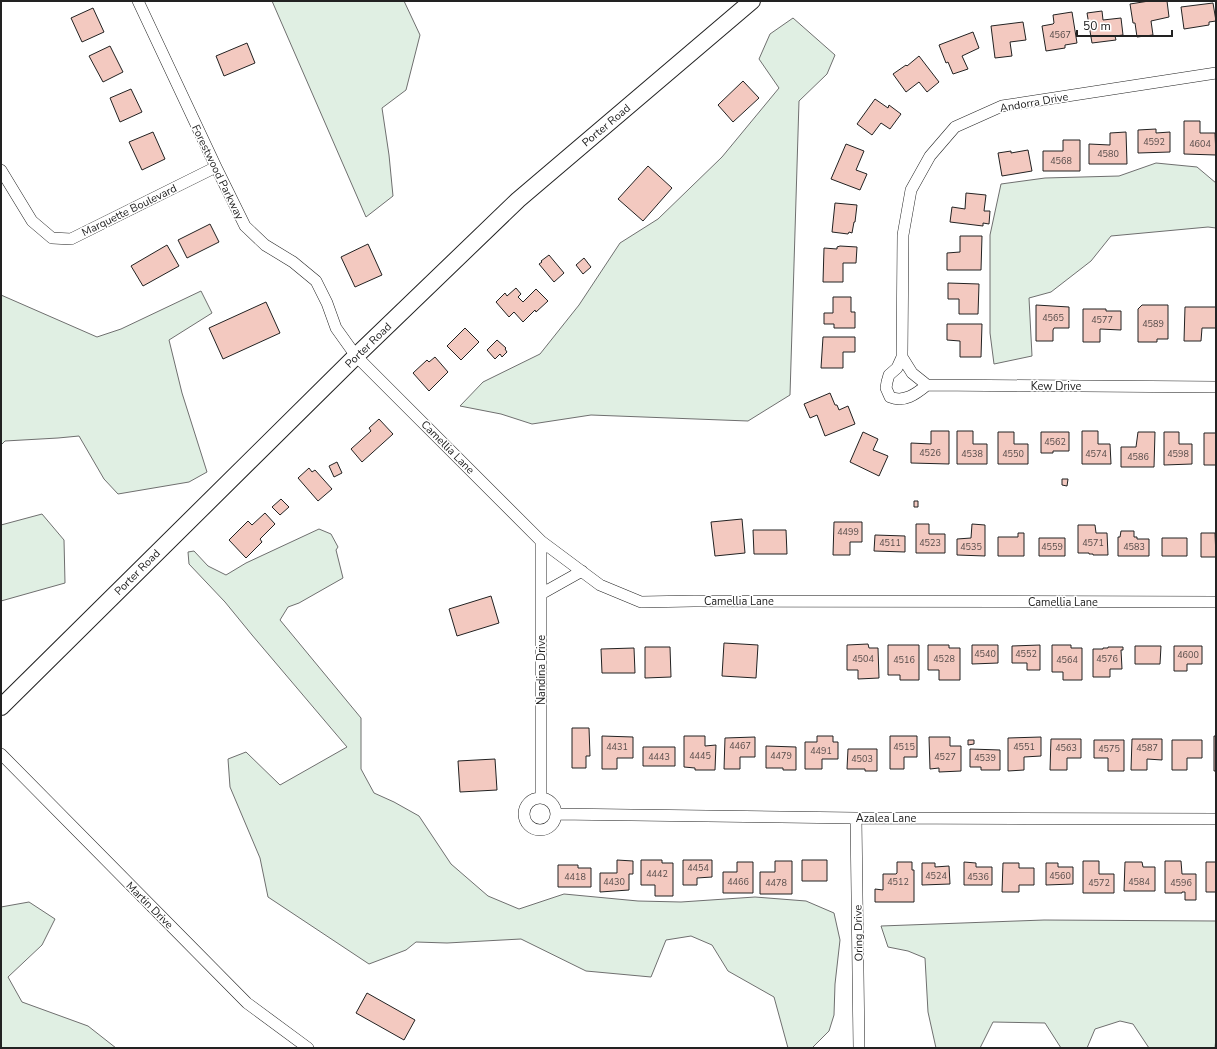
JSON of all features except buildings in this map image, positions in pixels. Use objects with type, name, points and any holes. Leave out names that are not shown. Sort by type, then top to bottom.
[{"type":"main road","name":"Porter Road","points":[[1,707],[356,356],[518,200],[752,1]]},
{"type":"street","name":"Forestwood Parkway","points":[[138,1],[245,226],[265,245],[293,262],[316,281],[327,303],[336,328],[356,356]]},
{"type":"street","name":"Andorra Drive","points":[[902,357],[903,235],[911,190],[930,156],[954,127],[1002,106],[1216,73]]},
{"type":"street","name":"Marquette Boulevard","points":[[1,170],[32,221],[52,238],[71,239],[216,167]]},
{"type":"street","name":"Camellia Lane","points":[[356,356],[541,541],[600,585],[641,602],[1216,602]]},
{"type":"street","points":[[902,357],[912,372],[927,385],[913,395],[900,400],[890,398],[886,388],[889,375],[897,368],[902,357]]},
{"type":"street","name":"Kew Drive","points":[[927,385],[1216,387]]},
{"type":"street","name":"Nandina Drive","points":[[541,541],[541,798]]},
{"type":"street","points":[[541,594],[582,571]]},
{"type":"street","name":"Martin Drive","points":[[1,754],[247,1003],[308,1048]]},
{"type":"street","points":[[541,798],[550,801],[556,814],[553,824],[549,828],[538,830],[528,826],[525,821],[524,810],[530,801],[541,798]]},
{"type":"street","name":"Azalea Lane","points":[[556,814],[856,818],[1216,819]]},
{"type":"street","name":"Oring Drive","points":[[856,818],[859,1048]]},
{"type":"green space","points":[[272,1],[404,1],[420,35],[406,90],[382,108],[393,196],[366,217]]},
{"type":"green space","points":[[793,18],[835,55],[827,74],[799,101],[790,395],[748,421],[591,415],[532,424],[501,414],[460,406],[483,382],[540,354],[579,305],[620,243],[658,219],[722,157],[779,88],[759,59],[770,34]]},
{"type":"green space","points":[[1156,163],[1197,167],[1216,183],[1216,228],[1208,227],[1111,236],[1091,261],[1051,292],[1029,298],[1032,356],[994,364],[990,333],[990,235],[1001,184],[1045,178],[1119,176]]},
{"type":"green space","points":[[201,291],[212,313],[169,340],[182,393],[207,472],[189,482],[118,494],[104,479],[79,436],[5,441],[1,445],[1,295],[97,337],[121,329]]},
{"type":"green space","points":[[42,514],[64,540],[65,583],[1,601],[1,525]]},
{"type":"green space","points":[[319,529],[331,534],[338,547],[336,550],[343,578],[299,603],[288,607],[280,620],[361,718],[361,769],[374,793],[419,816],[451,864],[488,896],[519,909],[564,894],[638,901],[681,902],[755,897],[806,901],[834,913],[840,940],[835,984],[834,1015],[829,1031],[812,1048],[788,1048],[774,997],[728,971],[712,945],[691,936],[666,940],[651,977],[586,971],[521,939],[447,943],[416,942],[406,950],[369,964],[268,897],[260,858],[230,787],[228,759],[246,752],[280,785],[347,747],[225,602],[189,564],[188,552],[194,551],[208,566],[226,575],[246,563]]},
{"type":"green space","points":[[29,902],[55,919],[42,945],[8,977],[22,1002],[88,1026],[116,1048],[1,1048],[1,907]]},
{"type":"green space","points":[[1044,920],[1216,921],[1215,1048],[1149,1048],[1133,1024],[1120,1021],[1095,1029],[1087,1048],[1061,1048],[1045,1023],[993,1022],[980,1048],[936,1048],[928,1012],[925,958],[908,951],[888,947],[881,926]]}]
